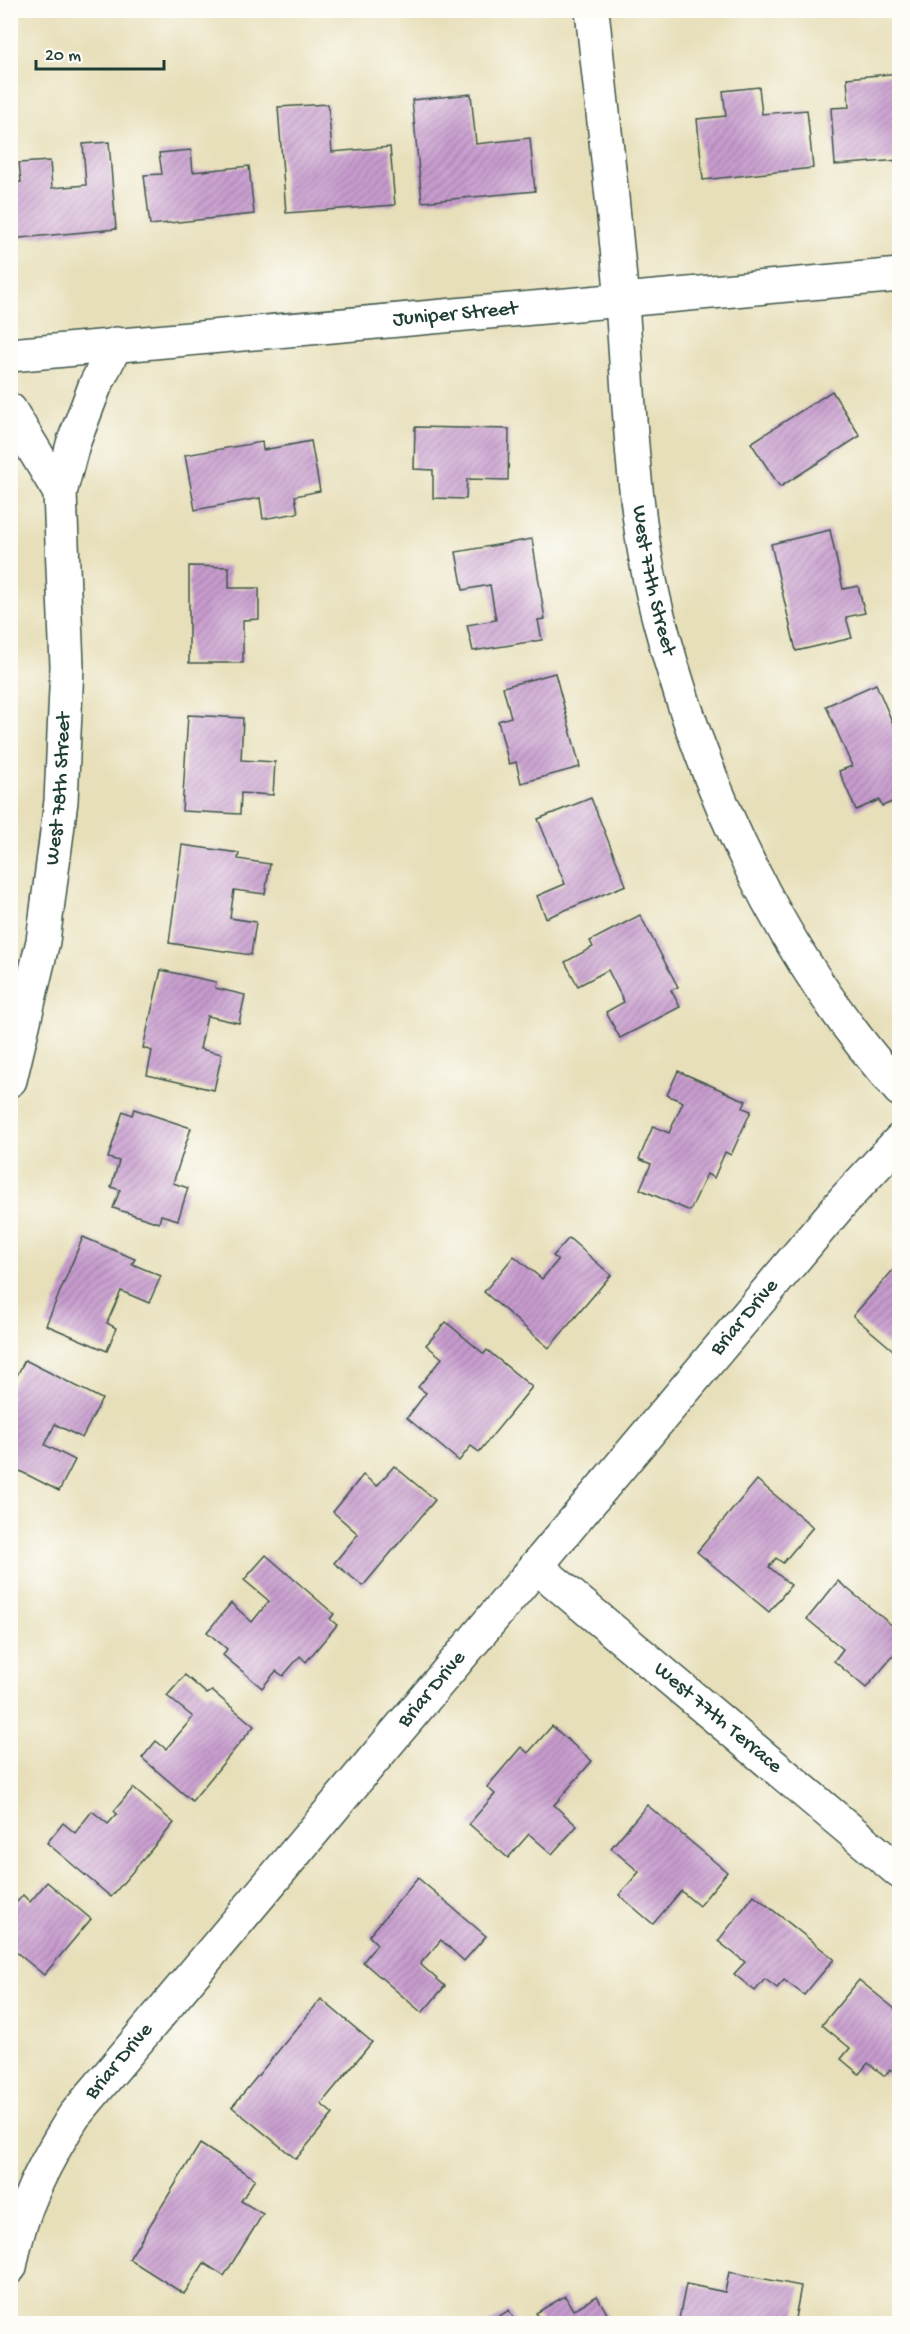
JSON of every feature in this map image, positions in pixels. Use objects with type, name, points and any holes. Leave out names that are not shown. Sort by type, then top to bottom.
[{"type":"street","name":"West 77th Street","points":[[592,10],[622,300],[630,417],[643,535],[659,621],[692,730],[744,856],[811,977],[865,1052],[900,1090]]},
{"type":"street","name":"Juniper Street","points":[[10,355],[900,275]]},
{"type":"street","name":"West 78th Street","points":[[10,1080],[42,940],[62,801],[67,666],[60,493],[73,444],[95,386],[116,344]]},
{"type":"street","name":"West 78th Street","points":[[10,410],[60,493]]},
{"type":"street","name":"Briar Drive","points":[[10,2267],[15,2239],[43,2165],[74,2116],[844,1200],[900,1140]]},
{"type":"street","name":"West 77th Terrace","points":[[536,1566],[900,1872]]},
{"type":"building","points":[[900,73],[900,160],[835,165],[831,108],[849,107],[847,78]]},
{"type":"building","points":[[759,87],[762,114],[807,110],[813,168],[703,180],[697,119],[726,116],[723,91]]},
{"type":"building","points":[[471,94],[476,144],[530,138],[535,191],[422,202],[412,100]]},
{"type":"building","points":[[328,104],[332,152],[390,147],[395,205],[286,213],[278,107]]},
{"type":"building","points":[[109,142],[116,229],[10,239],[10,183],[21,182],[19,163],[50,161],[52,188],[86,185],[83,144]]},
{"type":"building","points":[[191,150],[193,172],[249,166],[254,214],[150,225],[144,175],[162,174],[159,153]]},
{"type":"building","points":[[832,391],[860,436],[780,487],[751,443]]},
{"type":"building","points":[[415,427],[509,429],[508,480],[467,479],[466,499],[433,498],[433,470],[414,469]]},
{"type":"building","points":[[311,441],[320,491],[295,496],[298,513],[263,519],[260,498],[195,510],[185,455],[262,442],[263,450]]},
{"type":"building","points":[[830,530],[843,589],[858,586],[865,613],[846,617],[852,638],[796,651],[771,544]]},
{"type":"building","points":[[532,539],[545,619],[538,620],[542,640],[473,651],[467,625],[496,620],[490,585],[463,590],[456,552]]},
{"type":"building","points":[[189,566],[229,567],[229,588],[259,588],[259,619],[243,620],[243,663],[189,663]]},
{"type":"building","points":[[555,673],[580,767],[521,783],[516,762],[509,764],[498,721],[511,717],[503,687]]},
{"type":"building","points":[[876,684],[900,740],[900,799],[882,806],[879,800],[856,810],[839,771],[852,766],[826,706]]},
{"type":"building","points":[[188,715],[243,718],[241,760],[275,762],[273,795],[241,793],[240,814],[182,811]]},
{"type":"building","points":[[591,798],[626,885],[546,918],[537,896],[565,884],[538,819]]},
{"type":"building","points":[[182,845],[239,853],[238,859],[270,864],[265,894],[234,890],[230,918],[256,922],[251,955],[169,943]]},
{"type":"building","points":[[640,915],[678,987],[671,990],[680,1007],[620,1038],[606,1012],[624,1002],[608,970],[578,986],[565,962],[593,947],[590,941]]},
{"type":"building","points":[[161,970],[216,982],[215,988],[245,995],[239,1023],[207,1016],[200,1049],[222,1054],[214,1090],[147,1075],[152,1051],[143,1048]]},
{"type":"building","points":[[678,1071],[746,1101],[743,1108],[751,1111],[731,1155],[725,1152],[714,1178],[707,1174],[690,1211],[640,1189],[651,1164],[639,1159],[653,1126],[669,1133],[683,1102],[667,1095]]},
{"type":"building","points":[[134,1109],[191,1128],[173,1183],[188,1188],[178,1220],[161,1215],[159,1223],[113,1208],[120,1190],[111,1187],[119,1161],[108,1158],[123,1111],[132,1115]]},
{"type":"building","points":[[83,1237],[135,1259],[132,1264],[161,1276],[149,1303],[121,1291],[107,1323],[116,1328],[107,1351],[46,1325]]},
{"type":"building","points":[[569,1238],[611,1275],[549,1348],[484,1292],[514,1256],[542,1279],[558,1260],[553,1256]]},
{"type":"building","points":[[900,1262],[900,1356],[853,1316]]},
{"type":"building","points":[[446,1322],[484,1354],[487,1350],[532,1387],[479,1452],[471,1446],[459,1461],[407,1418],[426,1393],[418,1387],[442,1358],[426,1345]]},
{"type":"building","points":[[25,1360],[102,1399],[82,1438],[55,1424],[45,1445],[75,1460],[59,1491],[10,1466],[10,1389]]},
{"type":"building","points":[[394,1466],[435,1500],[363,1586],[334,1563],[358,1534],[333,1512],[363,1475],[377,1486]]},
{"type":"building","points":[[757,1480],[813,1527],[783,1563],[776,1558],[769,1567],[791,1585],[769,1612],[697,1552]]},
{"type":"building","points":[[266,1555],[334,1614],[330,1619],[337,1625],[306,1662],[300,1656],[283,1676],[276,1671],[262,1688],[223,1655],[227,1649],[207,1632],[231,1603],[252,1622],[269,1601],[244,1580]]},
{"type":"building","points":[[838,1581],[900,1632],[900,1648],[866,1688],[834,1661],[843,1649],[807,1619]]},
{"type":"building","points":[[185,1675],[207,1694],[212,1691],[254,1726],[192,1801],[142,1758],[156,1741],[166,1749],[193,1717],[167,1696]]},
{"type":"building","points":[[552,1726],[592,1761],[554,1805],[577,1826],[552,1854],[529,1834],[508,1858],[469,1824],[495,1794],[487,1787],[521,1747],[528,1753]]},
{"type":"building","points":[[133,1788],[174,1823],[111,1897],[47,1843],[63,1823],[75,1833],[92,1811],[108,1824],[117,1814],[114,1811]]},
{"type":"building","points":[[647,1805],[727,1872],[699,1906],[681,1891],[653,1924],[619,1895],[639,1872],[611,1848]]},
{"type":"building","points":[[418,1878],[486,1936],[464,1961],[441,1940],[420,1964],[445,1986],[422,2013],[363,1962],[377,1944],[369,1936]]},
{"type":"building","points":[[47,1882],[91,1919],[44,1975],[10,1947],[10,1910],[23,1895],[30,1902]]},
{"type":"building","points":[[754,1895],[834,1959],[804,1995],[784,1980],[777,1988],[765,1979],[755,1991],[734,1974],[745,1962],[718,1941]]},
{"type":"building","points":[[859,1980],[900,2013],[900,2077],[890,2069],[885,2076],[868,2063],[859,2074],[841,2059],[850,2048],[822,2025]]},
{"type":"building","points":[[321,1999],[372,2042],[321,2104],[333,2114],[296,2159],[232,2107]]},
{"type":"building","points":[[200,2144],[255,2179],[241,2201],[263,2214],[224,2276],[204,2263],[184,2294],[129,2259]]},
{"type":"building","points":[[729,2272],[801,2286],[794,2324],[678,2324],[686,2284],[725,2292]]},
{"type":"building","points":[[565,2296],[573,2310],[597,2296],[613,2324],[542,2324],[536,2313]]},
{"type":"building","points":[[509,2310],[516,2324],[487,2324]]}]
